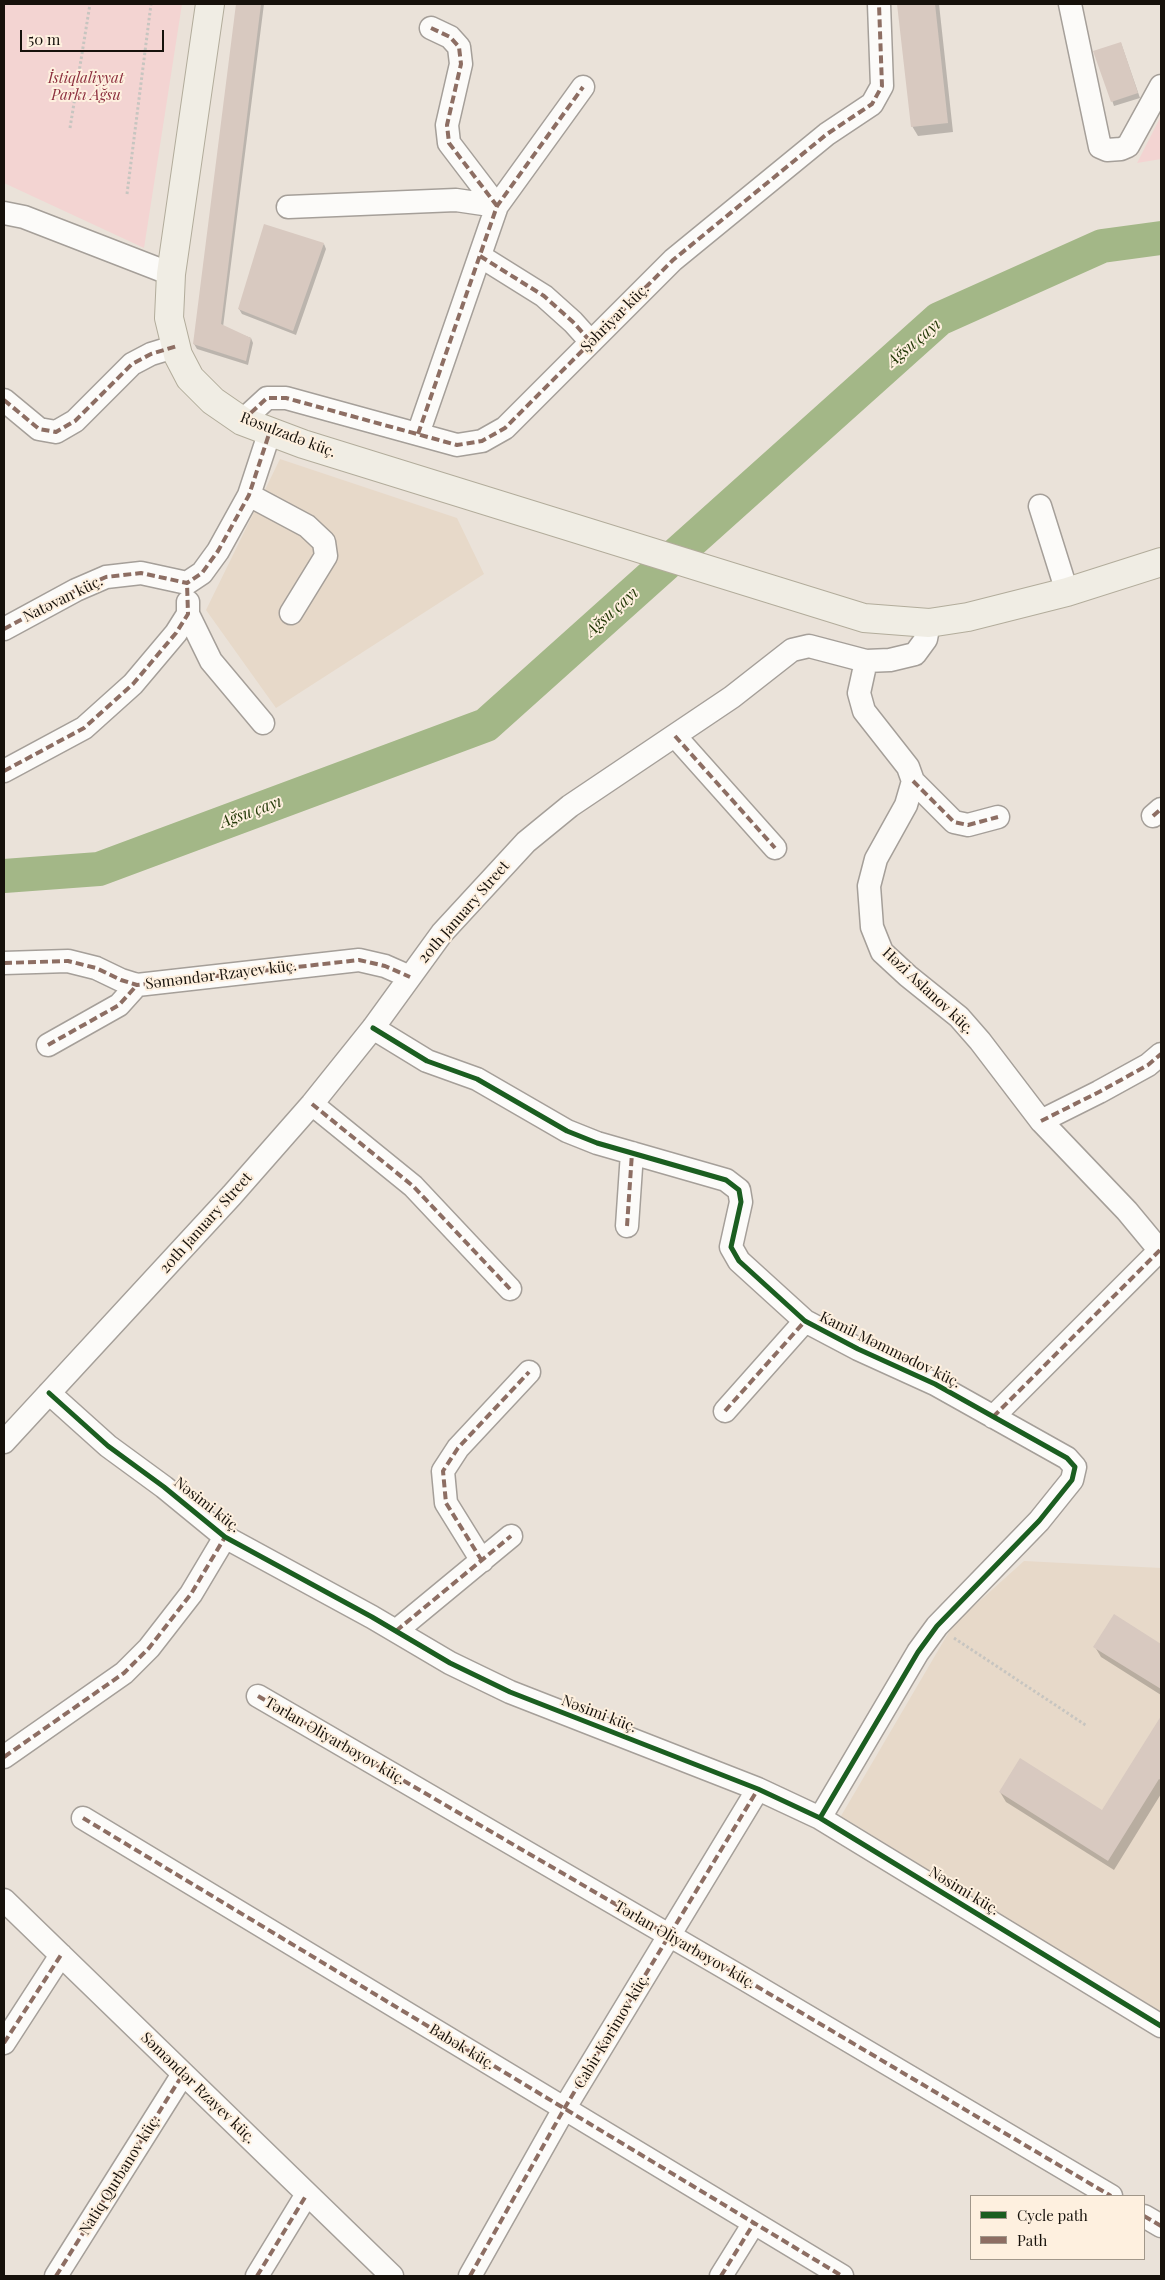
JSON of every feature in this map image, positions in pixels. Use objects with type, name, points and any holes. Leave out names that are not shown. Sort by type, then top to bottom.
[{"type":"main road","name":"Rəsulzadə küç.","points":[[210,4],[171,274],[169,318],[178,355],[190,378],[213,401],[242,421],[303,444],[864,618],[929,623],[968,617],[1068,592],[1161,562]]},
{"type":"street","name":"Şəhriyar küç.","points":[[242,421],[267,398],[286,398],[457,445],[482,441],[505,428],[673,260],[827,134],[872,104],[882,86],[879,4]]},
{"type":"street","points":[[1070,4],[1100,146],[1107,150],[1121,149],[1128,146],[1161,86]]},
{"type":"street","points":[[431,28],[450,38],[458,47],[462,64],[448,125],[449,143],[497,206]]},
{"type":"street","points":[[418,434],[497,206],[583,86]]},
{"type":"street","points":[[288,207],[456,200],[497,206]]},
{"type":"street","points":[[4,213],[24,217],[171,274]]},
{"type":"street","points":[[480,256],[544,296],[573,322],[591,342]]},
{"type":"street","points":[[4,400],[39,429],[56,432],[75,421],[132,364],[151,354],[177,346]]},
{"type":"street","points":[[263,723],[211,661],[188,614],[187,583],[202,573],[218,551],[249,495],[270,431]]},
{"type":"street","points":[[249,495],[307,526],[324,542],[326,556],[291,613]]},
{"type":"street","points":[[1040,506],[1068,592]]},
{"type":"street","name":"Natəvan küç.","points":[[4,629],[76,590],[106,577],[141,572],[187,583]]},
{"type":"street","points":[[4,771],[84,728],[133,684],[176,633],[188,614]]},
{"type":"street","name":"20th January Street","points":[[4,1442],[232,1195],[312,1104],[373,1028],[442,933],[526,842],[570,806],[732,697],[792,650],[809,646],[866,661],[890,660],[914,654],[926,639],[929,623]]},
{"type":"street","points":[[866,661],[859,694],[864,711],[908,767],[913,781],[954,822],[968,825],[998,817]]},
{"type":"street","points":[[675,736],[774,848]]},
{"type":"street","name":"Həzi Aslanov küç.","points":[[913,781],[906,804],[876,860],[869,886],[872,927],[882,952],[908,976],[959,1017],[980,1041],[1041,1121],[1127,1211],[1160,1251]]},
{"type":"street","name":"Səməndər Rzayev küç.","points":[[4,963],[68,961],[96,968],[121,980],[137,985],[359,960],[385,966],[410,977]]},
{"type":"street","points":[[48,1045],[119,1005],[137,985]]},
{"type":"street","name":"Kamil Məmmədov küç.","points":[[373,1028],[427,1061],[477,1079],[567,1131],[597,1143],[726,1180],[739,1190],[741,1202],[731,1247],[739,1262],[805,1321],[858,1349],[935,1384],[1067,1458],[1075,1467],[1072,1480],[1039,1521],[937,1626],[918,1652],[820,1818]]},
{"type":"street","points":[[1041,1121],[1099,1092],[1148,1064],[1161,1054]]},
{"type":"street","points":[[312,1104],[413,1186],[510,1289]]},
{"type":"street","points":[[627,1226],[632,1153]]},
{"type":"street","points":[[993,1417],[1160,1251]]},
{"type":"street","points":[[725,1411],[805,1321]]},
{"type":"street","points":[[482,1561],[446,1503],[443,1471],[458,1448],[529,1372]]},
{"type":"street","name":"Nəsimi küç.","points":[[49,1393],[108,1446],[164,1487],[225,1537],[396,1630],[450,1663],[510,1692],[758,1789],[820,1818],[1161,2026]]},
{"type":"street","points":[[396,1630],[511,1536]]},
{"type":"street","points":[[4,1757],[124,1673],[149,1648],[191,1594],[225,1537]]},
{"type":"street","name":"Tərlan Əliyarbəyov küç.","points":[[258,1696],[1109,2195]]},
{"type":"street","name":"Cabir Kərimov küç.","points":[[470,2276],[564,2109],[758,1789]]},
{"type":"street","name":"Babək küç.","points":[[83,1818],[842,2276]]},
{"type":"street","name":"Səməndər Rzayev küç.","points":[[4,1900],[392,2276]]},
{"type":"street","points":[[4,2043],[61,1955]]},
{"type":"street","name":"Natiq Qurbanov küç.","points":[[56,2276],[184,2074]]},
{"type":"street","points":[[257,2276],[307,2194]]},
{"type":"street","points":[[1145,2217],[1161,2226]]},
{"type":"street","points":[[721,2276],[754,2223]]},
{"type":"path","points":[[70,128],[90,4]]},
{"type":"path","points":[[127,194],[150,4]]},
{"type":"path","points":[[937,1626],[1087,1726]]},
{"type":"shaded area","points":[[280,459],[457,518],[484,574],[276,708],[206,610]]},
{"type":"shaded area","points":[[1024,1561],[1161,1568],[1161,2014],[841,1816],[953,1625]]},
{"type":"green space","name":"İstiqlaliyyat Parkı Ağsu","points":[[4,4],[182,4],[144,248],[4,183]]},
{"type":"green space","points":[[1161,116],[1161,159],[1137,163]]},
{"type":"building","points":[[236,4],[261,4],[221,324],[251,338],[246,361],[193,344]]},
{"type":"building","points":[[897,4],[935,4],[948,123],[911,127]]},
{"type":"building","points":[[1121,42],[1138,93],[1111,102],[1093,51]]},
{"type":"building","points":[[264,224],[324,243],[293,331],[238,309]]},
{"type":"building","points":[[1114,1614],[1161,1644],[1161,1689],[1093,1647]]},
{"type":"building","points":[[1161,1716],[1161,1780],[1159,1779],[1108,1861],[999,1792],[1020,1758],[1102,1810]]},
{"type":"waterway","name":"Ağsu çayı","points":[[4,876],[99,869],[486,725],[939,319],[1102,246],[1161,238]]},
{"type":"marked path","points":[[242,421],[267,398],[286,398],[457,445],[482,441],[505,428],[673,260],[827,134],[872,104],[882,86],[879,4]]},
{"type":"marked path","points":[[431,28],[450,37],[459,47],[461,64],[447,125],[449,143],[497,206]]},
{"type":"marked path","points":[[418,434],[497,206],[583,87]]},
{"type":"marked path","points":[[480,256],[544,296],[573,322],[591,342]]},
{"type":"marked path","points":[[4,400],[39,429],[56,432],[75,421],[132,364],[151,354],[177,346]]},
{"type":"marked path","points":[[4,629],[76,590],[106,577],[141,573],[187,583],[202,573],[218,551],[249,495],[270,431]]},
{"type":"marked path","points":[[4,771],[84,728],[133,684],[176,633],[188,614],[187,583]]},
{"type":"marked path","points":[[675,736],[775,848]]},
{"type":"marked path","points":[[913,781],[954,822],[968,825],[998,817]]},
{"type":"marked path","points":[[1153,816],[1161,809]]},
{"type":"marked path","points":[[4,963],[68,961],[96,968],[121,980],[137,985],[359,960],[385,966],[410,977]]},
{"type":"marked path","points":[[48,1045],[119,1005],[137,985]]},
{"type":"marked path","points":[[1041,1121],[1148,1065],[1161,1054]]},
{"type":"marked path","points":[[312,1104],[413,1186],[510,1289]]},
{"type":"marked path","points":[[627,1226],[632,1153]]},
{"type":"marked path","points":[[993,1417],[1160,1250]]},
{"type":"marked path","points":[[725,1411],[805,1321]]},
{"type":"marked path","points":[[482,1561],[446,1503],[443,1471],[458,1448],[529,1372]]},
{"type":"marked path","points":[[396,1631],[511,1536]]},
{"type":"marked path","points":[[4,1757],[124,1673],[149,1648],[191,1594],[225,1537]]},
{"type":"marked path","points":[[258,1696],[746,1980],[1109,2195]]},
{"type":"marked path","points":[[470,2276],[564,2109],[758,1789]]},
{"type":"marked path","points":[[83,1818],[842,2276]]},
{"type":"marked path","points":[[4,2043],[61,1955]]},
{"type":"marked path","points":[[56,2276],[183,2074]]},
{"type":"marked path","points":[[257,2276],[307,2194]]},
{"type":"marked path","points":[[1145,2217],[1161,2226]]},
{"type":"marked path","points":[[721,2276],[754,2223]]},
{"type":"cycle path","points":[[373,1028],[427,1061],[477,1079],[567,1131],[597,1143],[726,1180],[739,1190],[741,1202],[731,1247],[739,1261],[805,1321],[858,1349],[935,1384],[1067,1458],[1075,1467],[1072,1480],[1039,1521],[937,1626],[918,1652],[820,1818]]},
{"type":"cycle path","points":[[49,1393],[108,1446],[164,1487],[225,1537],[372,1617],[450,1663],[510,1692],[758,1789],[820,1818],[1161,2026]]}]
